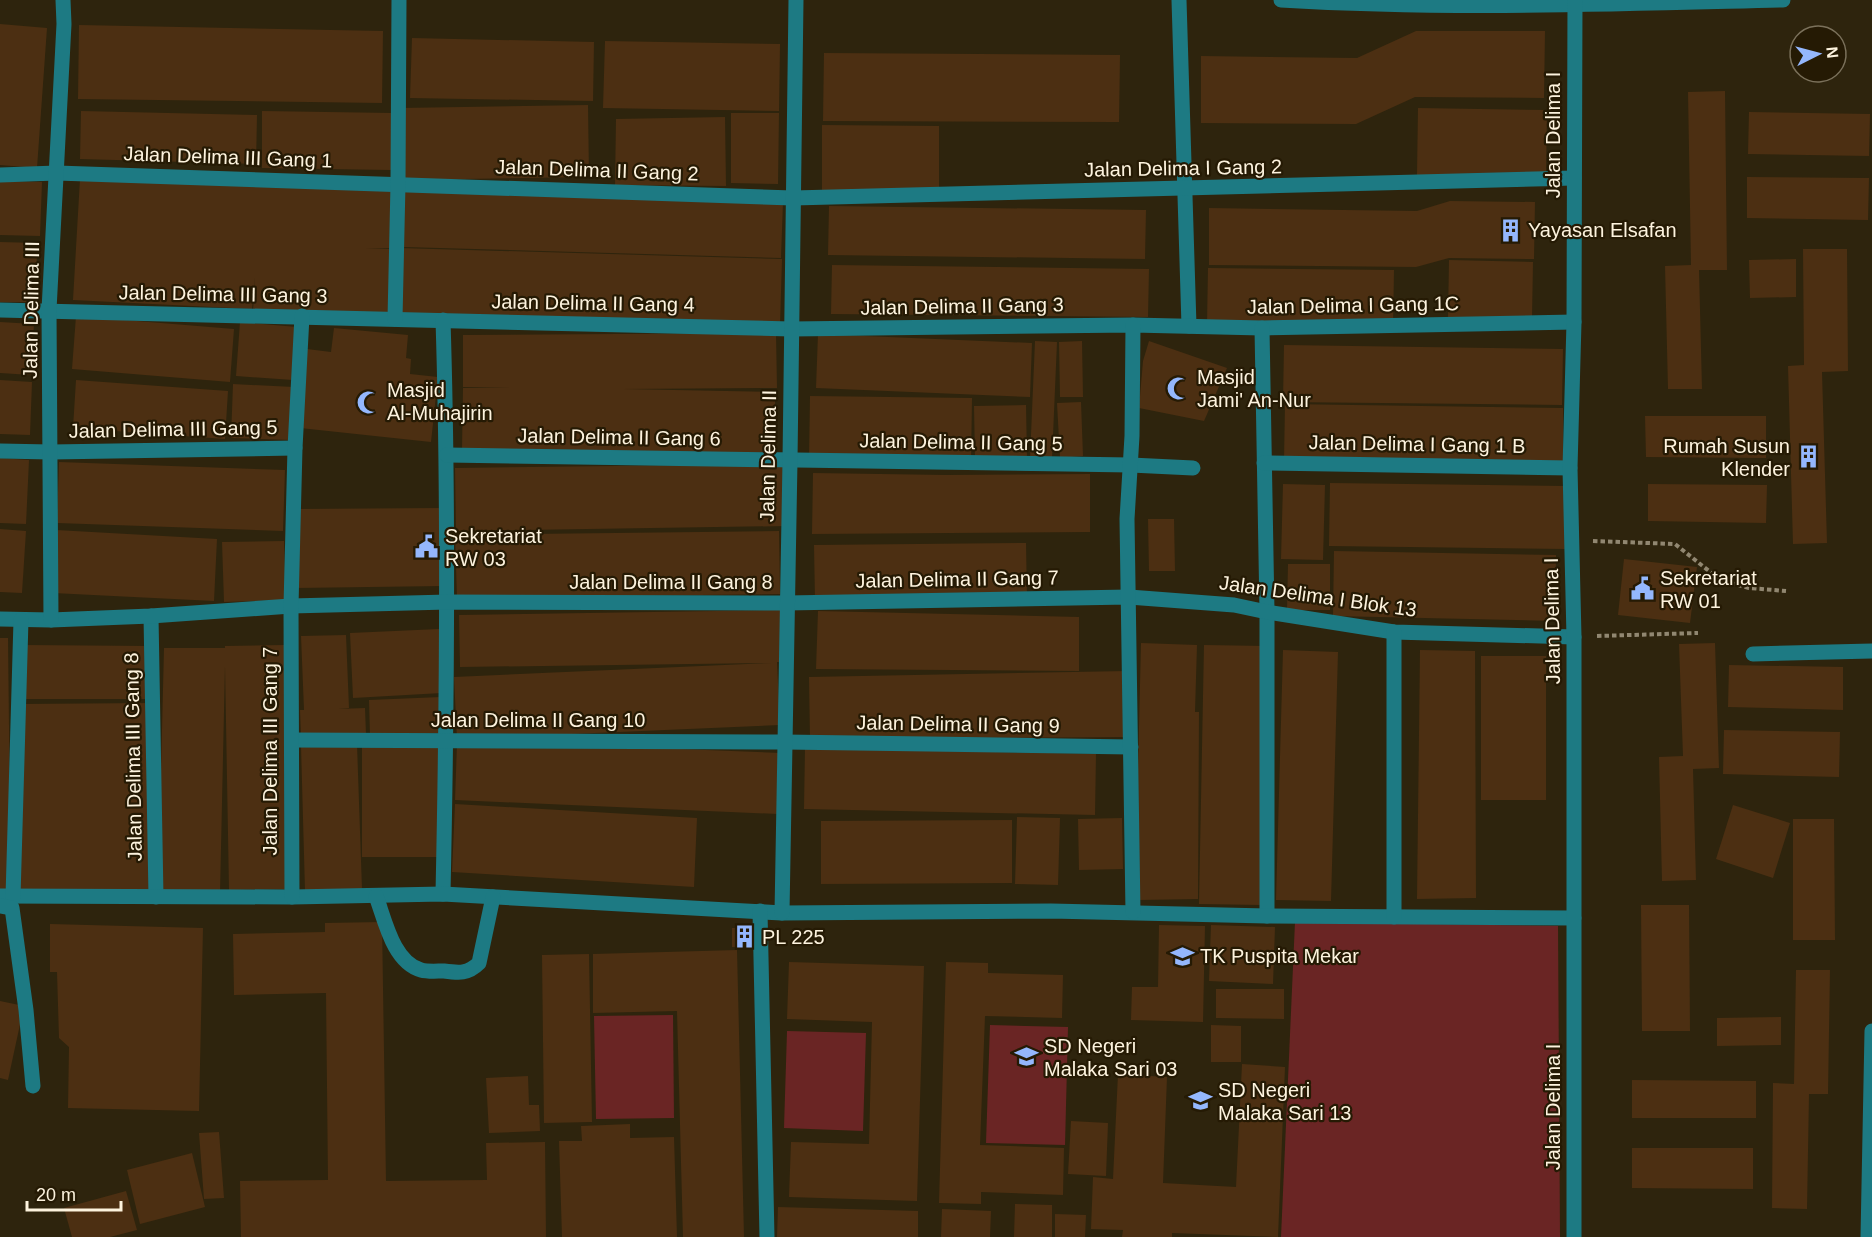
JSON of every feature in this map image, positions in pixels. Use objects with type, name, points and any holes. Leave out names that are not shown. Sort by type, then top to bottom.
[{"type":"street","name":"Jalan Delima III","points":[[51,620],[50,310],[64,20],[63,0]]},
{"type":"street","points":[[394,319],[398,184],[399,0]]},
{"type":"street","name":"Jalan Delima II","points":[[782,913],[796,0]]},
{"type":"street","points":[[1179,0],[1188,326]]},
{"type":"street","points":[[1281,0],[1575,3],[1783,0]]},
{"type":"street","name":"Jalan Delima I","points":[[1574,1237],[1574,637],[1570,468],[1574,322],[1575,3]]},
{"type":"street","name":"Jalan Delima III Gang 1","points":[[0,175],[57,173],[398,184]]},
{"type":"street","name":"Jalan Delima I Gang 2","points":[[793,198],[1185,190],[1574,178]]},
{"type":"street","name":"Jalan Delima II Gang 2","points":[[398,184],[793,198]]},
{"type":"street","name":"Jalan Delima III Gang 3","points":[[0,310],[394,319]]},
{"type":"street","name":"Jalan Delima III Gang 7","points":[[292,897],[291,606],[295,448],[302,316]]},
{"type":"street","name":"Jalan Delima II Gang 4","points":[[394,319],[791,329]]},
{"type":"street","points":[[443,320],[448,602],[443,894]]},
{"type":"street","name":"Jalan Delima I Gang 1C","points":[[1133,325],[1262,328],[1574,322]]},
{"type":"street","points":[[1133,325],[1131,465],[1127,519],[1133,912]]},
{"type":"street","name":"Jalan Delima II Gang 3","points":[[791,329],[1133,325]]},
{"type":"street","points":[[1262,328],[1267,612],[1267,916]]},
{"type":"street","name":"Jalan Delima III Gang 5","points":[[0,451],[295,448]]},
{"type":"street","name":"Jalan Delima II Gang 6","points":[[447,455],[790,461]]},
{"type":"street","name":"Jalan Delima II Gang 5","points":[[790,461],[1131,465],[1193,468]]},
{"type":"street","name":"Jalan Delima I Gang 1 B","points":[[1264,463],[1570,468]]},
{"type":"street","name":"Jalan Delima II Gang 7","points":[[786,603],[1129,597]]},
{"type":"street","name":"Jalan Delima I Blok 13","points":[[1129,597],[1234,605],[1394,632],[1574,637]]},
{"type":"street","points":[[0,619],[51,620],[152,616],[291,606],[448,602]]},
{"type":"street","name":"Jalan Delima II Gang 8","points":[[448,602],[786,603]]},
{"type":"street","name":"Jalan Delima III Gang 8","points":[[152,616],[156,897]]},
{"type":"street","points":[[21,620],[7,896],[292,897],[443,894],[782,913],[1051,910],[1267,916],[1574,918]]},
{"type":"street","points":[[1394,632],[1394,917]]},
{"type":"street","points":[[1752,654],[1872,651]]},
{"type":"street","name":"Jalan Delima II Gang 10","points":[[292,740],[784,742]]},
{"type":"street","name":"Jalan Delima II Gang 9","points":[[784,742],[1131,747]]},
{"type":"street","points":[[376,896],[399,952],[408,963],[421,970],[463,973],[479,963],[493,897]]},
{"type":"street","points":[[0,906],[12,908],[26,1010],[33,1086]]},
{"type":"street","points":[[760,911],[767,1237]]},
{"type":"street","points":[[1868,1237],[1872,1031]]},
{"type":"path","points":[[1572,541],[1675,544],[1724,581],[1749,588],[1786,591]]},
{"type":"path","points":[[1574,637],[1698,633]]},
{"type":"shaded area","points":[[1295,922],[1558,926],[1560,1237],[1281,1237]]},
{"type":"shaded area","points":[[673,1015],[674,1118],[596,1119],[594,1016]]},
{"type":"shaded area","points":[[990,1025],[1068,1027],[1065,1145],[986,1143]]},
{"type":"shaded area","points":[[787,1031],[866,1033],[863,1131],[784,1128]]},
{"type":"building","points":[[0,24],[47,28],[37,168],[0,165]]},
{"type":"building","points":[[79,25],[383,31],[382,103],[78,99]]},
{"type":"building","points":[[1416,31],[1545,31],[1544,98],[1415,97],[1356,124],[1201,123],[1201,56],[1357,58]]},
{"type":"building","points":[[412,38],[594,42],[593,101],[410,98]]},
{"type":"building","points":[[605,41],[780,44],[779,111],[603,108]]},
{"type":"building","points":[[824,53],[1120,55],[1119,122],[823,121]]},
{"type":"building","name":"Rumah Susun Klender","points":[[1725,91],[1727,270],[1699,270],[1702,389],[1668,389],[1665,266],[1691,265],[1688,92]]},
{"type":"building","points":[[588,105],[589,177],[402,180],[400,108]]},
{"type":"building","points":[[1418,108],[1547,110],[1546,176],[1417,175]]},
{"type":"building","points":[[81,111],[257,115],[256,164],[80,159]]},
{"type":"building","points":[[262,111],[392,113],[391,170],[262,168]]},
{"type":"building","points":[[1749,112],[1870,114],[1869,156],[1748,154]]},
{"type":"building","points":[[731,113],[779,113],[778,184],[731,183]]},
{"type":"building","points":[[725,117],[726,186],[615,185],[616,119]]},
{"type":"building","points":[[822,125],[939,126],[939,193],[822,192]]},
{"type":"building","points":[[1747,177],[1869,178],[1868,220],[1747,218]]},
{"type":"building","points":[[80,179],[396,189],[395,248],[366,248],[394,249],[392,316],[253,312],[255,277],[252,309],[73,300]]},
{"type":"building","points":[[0,181],[42,182],[40,236],[0,235]]},
{"type":"building","points":[[404,190],[783,202],[781,258],[403,247]]},
{"type":"building","points":[[1450,201],[1535,202],[1534,259],[1449,258],[1416,267],[1209,265],[1209,208],[1417,211]]},
{"type":"building","points":[[829,206],[1146,210],[1145,259],[828,255]]},
{"type":"building","points":[[0,242],[37,243],[36,302],[0,302]]},
{"type":"building","points":[[400,248],[782,259],[780,326],[398,316]]},
{"type":"building","name":"Rumah Susun Klender","points":[[1803,249],[1847,249],[1848,371],[1822,372],[1827,543],[1793,544],[1788,366],[1804,365]]},
{"type":"building","points":[[1796,259],[1796,297],[1750,298],[1749,260]]},
{"type":"building","points":[[1449,260],[1533,262],[1532,318],[1448,317]]},
{"type":"building","points":[[832,265],[1149,269],[1148,317],[831,314]]},
{"type":"building","points":[[1208,268],[1394,270],[1393,327],[1207,324]]},
{"type":"building","points":[[76,316],[234,329],[230,382],[72,369]]},
{"type":"building","points":[[0,322],[34,324],[31,375],[0,373]]},
{"type":"building","points":[[240,322],[297,327],[293,380],[236,376]]},
{"type":"building","name":"Masjid Al-Muhajirin","points":[[334,328],[408,335],[406,358],[411,359],[410,374],[438,377],[431,442],[300,428],[307,349],[331,352]]},
{"type":"building","points":[[776,333],[777,388],[624,389],[775,392],[775,453],[462,449],[463,388],[511,388],[463,387],[463,335]]},
{"type":"building","points":[[818,334],[1032,343],[1030,397],[816,388]]},
{"type":"building","points":[[1035,341],[1057,342],[1052,459],[1030,458]]},
{"type":"building","points":[[1082,341],[1083,397],[1060,397],[1059,342]]},
{"type":"building","name":"Masjid Jami' An-Nur","points":[[1149,341],[1227,368],[1204,421],[1139,408],[1143,361]]},
{"type":"building","points":[[1284,345],[1563,349],[1562,405],[1283,402]]},
{"type":"building","points":[[0,380],[32,382],[30,435],[0,434]]},
{"type":"building","points":[[76,380],[228,391],[225,439],[73,428]]},
{"type":"building","points":[[233,384],[294,387],[292,440],[231,438]]},
{"type":"building","points":[[810,396],[972,398],[971,462],[809,460]]},
{"type":"building","points":[[1081,402],[1083,456],[1060,458],[1057,403]]},
{"type":"building","points":[[1285,404],[1563,408],[1563,464],[1284,461]]},
{"type":"building","points":[[1026,405],[1027,458],[975,460],[974,406]]},
{"type":"building","name":"Rumah Susun Klender","points":[[1645,416],[1766,416],[1766,458],[1646,457]]},
{"type":"building","points":[[0,458],[29,460],[26,524],[0,523]]},
{"type":"building","points":[[59,462],[285,470],[283,531],[57,523]]},
{"type":"building","points":[[786,464],[787,526],[456,531],[455,468]]},
{"type":"building","points":[[813,473],[1090,474],[1090,532],[812,534]]},
{"type":"building","points":[[1330,483],[1566,486],[1566,549],[1329,546]]},
{"type":"building","points":[[1283,484],[1325,485],[1323,560],[1281,559]]},
{"type":"building","name":"Rumah Susun Klender","points":[[1648,484],[1767,485],[1766,523],[1648,521]]},
{"type":"building","points":[[443,508],[444,586],[296,588],[295,509]]},
{"type":"building","points":[[1148,519],[1174,519],[1175,571],[1149,571]]},
{"type":"building","points":[[0,529],[26,531],[22,593],[0,592]]},
{"type":"building","points":[[56,530],[217,539],[214,601],[53,593]]},
{"type":"building","points":[[779,531],[780,594],[457,598],[455,535]]},
{"type":"building","points":[[284,541],[286,600],[224,602],[222,542]]},
{"type":"building","points":[[1026,543],[1027,599],[815,601],[814,545]]},
{"type":"building","points":[[1334,551],[1556,555],[1555,621],[1333,616]]},
{"type":"building","points":[[1624,559],[1697,567],[1690,623],[1618,615]]},
{"type":"building","points":[[1288,564],[1330,564],[1330,610],[1287,610]]},
{"type":"building","points":[[782,610],[782,662],[777,662],[780,725],[457,739],[454,677],[772,663],[460,667],[459,615]]},
{"type":"building","points":[[818,611],[1079,617],[1079,671],[816,669]]},
{"type":"building","points":[[439,629],[442,693],[353,698],[350,633]]},
{"type":"building","points":[[346,635],[349,708],[338,709],[365,708],[366,734],[301,737],[300,710],[304,710],[301,636]]},
{"type":"building","points":[[0,638],[8,638],[10,816],[7,890],[0,890]]},
{"type":"building","points":[[1141,643],[1197,645],[1195,712],[1199,712],[1198,899],[1139,900],[1138,769]]},
{"type":"building","points":[[1715,643],[1719,768],[1693,769],[1696,880],[1662,881],[1659,757],[1683,756],[1679,644]]},
{"type":"building","points":[[23,645],[150,646],[150,699],[23,699]]},
{"type":"building","points":[[285,645],[290,889],[229,890],[225,666],[220,894],[158,893],[164,648]]},
{"type":"building","points":[[1204,645],[1266,646],[1261,905],[1199,904]]},
{"type":"building","points":[[1283,650],[1338,652],[1331,901],[1276,900]]},
{"type":"building","points":[[1420,650],[1475,651],[1476,898],[1417,899]]},
{"type":"building","points":[[1481,656],[1546,656],[1546,800],[1481,800]]},
{"type":"building","points":[[1729,665],[1843,667],[1843,710],[1728,707]]},
{"type":"building","points":[[1128,671],[1130,737],[810,739],[809,677]]},
{"type":"building","points":[[441,697],[442,733],[370,736],[369,700]]},
{"type":"building","points":[[152,703],[154,890],[20,891],[20,704]]},
{"type":"building","points":[[1724,730],[1840,732],[1839,777],[1723,774]]},
{"type":"building","points":[[526,743],[781,753],[778,814],[455,800],[457,744]]},
{"type":"building","points":[[357,744],[362,889],[305,891],[301,746]]},
{"type":"building","points":[[362,744],[441,744],[442,857],[362,857]]},
{"type":"building","points":[[805,748],[1096,754],[1095,815],[804,809]]},
{"type":"building","points":[[455,804],[697,818],[694,887],[452,872]]},
{"type":"building","points":[[1733,805],[1790,823],[1773,878],[1716,859]]},
{"type":"building","points":[[1017,817],[1060,818],[1058,885],[1015,884]]},
{"type":"building","points":[[1122,818],[1123,869],[1079,870],[1078,819]]},
{"type":"building","points":[[1793,819],[1834,819],[1835,940],[1793,940]]},
{"type":"building","points":[[1012,820],[1012,883],[821,884],[821,821]]},
{"type":"building","points":[[1641,905],[1689,905],[1690,1031],[1642,1031]]},
{"type":"building","points":[[382,922],[386,1181],[487,1180],[486,1143],[545,1142],[546,1237],[241,1237],[240,1181],[328,1180],[326,993],[234,995],[233,934],[325,932],[325,923]]},
{"type":"building","points":[[50,924],[203,928],[199,1111],[68,1108],[69,1047],[59,1038],[57,972],[50,972]]},
{"type":"building","name":"TK Puspita Mekar","points":[[1159,925],[1205,926],[1203,1022],[1131,1020],[1132,987],[1158,987]]},
{"type":"building","points":[[1211,925],[1275,927],[1273,984],[1209,981]]},
{"type":"building","name":"PL 225","points":[[732,928],[756,928],[756,947],[732,947]]},
{"type":"building","points":[[737,950],[744,1237],[683,1237],[677,1011],[593,1013],[593,954]]},
{"type":"building","points":[[589,954],[592,1122],[544,1123],[542,955]]},
{"type":"building","points":[[789,962],[924,966],[917,1201],[789,1197],[791,1142],[869,1144],[872,1022],[787,1019]]},
{"type":"building","name":"SD Negeri Malaka Sari 03","points":[[946,962],[988,963],[988,973],[1063,975],[1062,1018],[985,1016],[980,1145],[1064,1148],[1063,1195],[981,1192],[981,1204],[939,1203]]},
{"type":"building","points":[[1796,970],[1830,970],[1828,1094],[1809,1094],[1807,1209],[1772,1208],[1773,1083],[1794,1084]]},
{"type":"building","points":[[1216,989],[1284,989],[1284,1019],[1216,1018]]},
{"type":"building","points":[[0,1001],[24,1006],[8,1080],[0,1078]]},
{"type":"building","points":[[1781,1017],[1781,1045],[1717,1046],[1717,1018]]},
{"type":"building","points":[[1211,1025],[1241,1026],[1241,1062],[1211,1062]]},
{"type":"building","points":[[1242,1064],[1285,1067],[1278,1237],[1172,1233],[1172,1237],[1122,1237],[1123,1230],[1091,1229],[1093,1177],[1113,1179],[1118,1074],[1167,1077],[1163,1183],[1236,1187]]},
{"type":"building","points":[[528,1076],[529,1105],[539,1105],[540,1131],[489,1133],[486,1078]]},
{"type":"building","points":[[1632,1080],[1756,1081],[1756,1118],[1632,1118]]},
{"type":"building","points":[[1071,1121],[1108,1123],[1106,1176],[1068,1174]]},
{"type":"building","points":[[630,1124],[630,1138],[674,1137],[677,1237],[562,1237],[559,1141],[582,1141],[581,1126]]},
{"type":"building","points":[[219,1132],[224,1198],[204,1199],[199,1133]]},
{"type":"building","points":[[1632,1148],[1753,1148],[1753,1189],[1632,1188]]},
{"type":"building","points":[[192,1153],[205,1207],[140,1224],[127,1170]]},
{"type":"building","points":[[126,1191],[137,1230],[110,1237],[72,1237],[64,1208]]},
{"type":"building","points":[[1015,1204],[1052,1205],[1052,1237],[1014,1237]]},
{"type":"building","points":[[778,1207],[918,1211],[918,1237],[777,1237]]},
{"type":"building","points":[[942,1209],[991,1211],[990,1237],[941,1237]]},
{"type":"building","points":[[1055,1214],[1086,1215],[1085,1237],[1055,1237]]},
{"type":"place","name":"Yayasan Elsafan","points":[[1510,230]]},
{"type":"place","name":"Masjid Jami' An-Nur","points":[[1179,388]]},
{"type":"place","name":"Masjid Al-Muhajirin","points":[[369,402]]},
{"type":"place","name":"Rumah Susun Klender","points":[[1808,457]]},
{"type":"place","name":"Sekretariat RW 03","points":[[427,547]]},
{"type":"place","name":"Sekretariat RW 01","points":[[1642,589]]},
{"type":"place","name":"PL 225","points":[[744,937]]},
{"type":"place","name":"TK Puspita Mekar","points":[[1182,956]]},
{"type":"place","name":"SD Negeri Malaka Sari 03","points":[[1026,1057]]},
{"type":"place","name":"SD Negeri Malaka Sari 13","points":[[1200,1101]]}]
